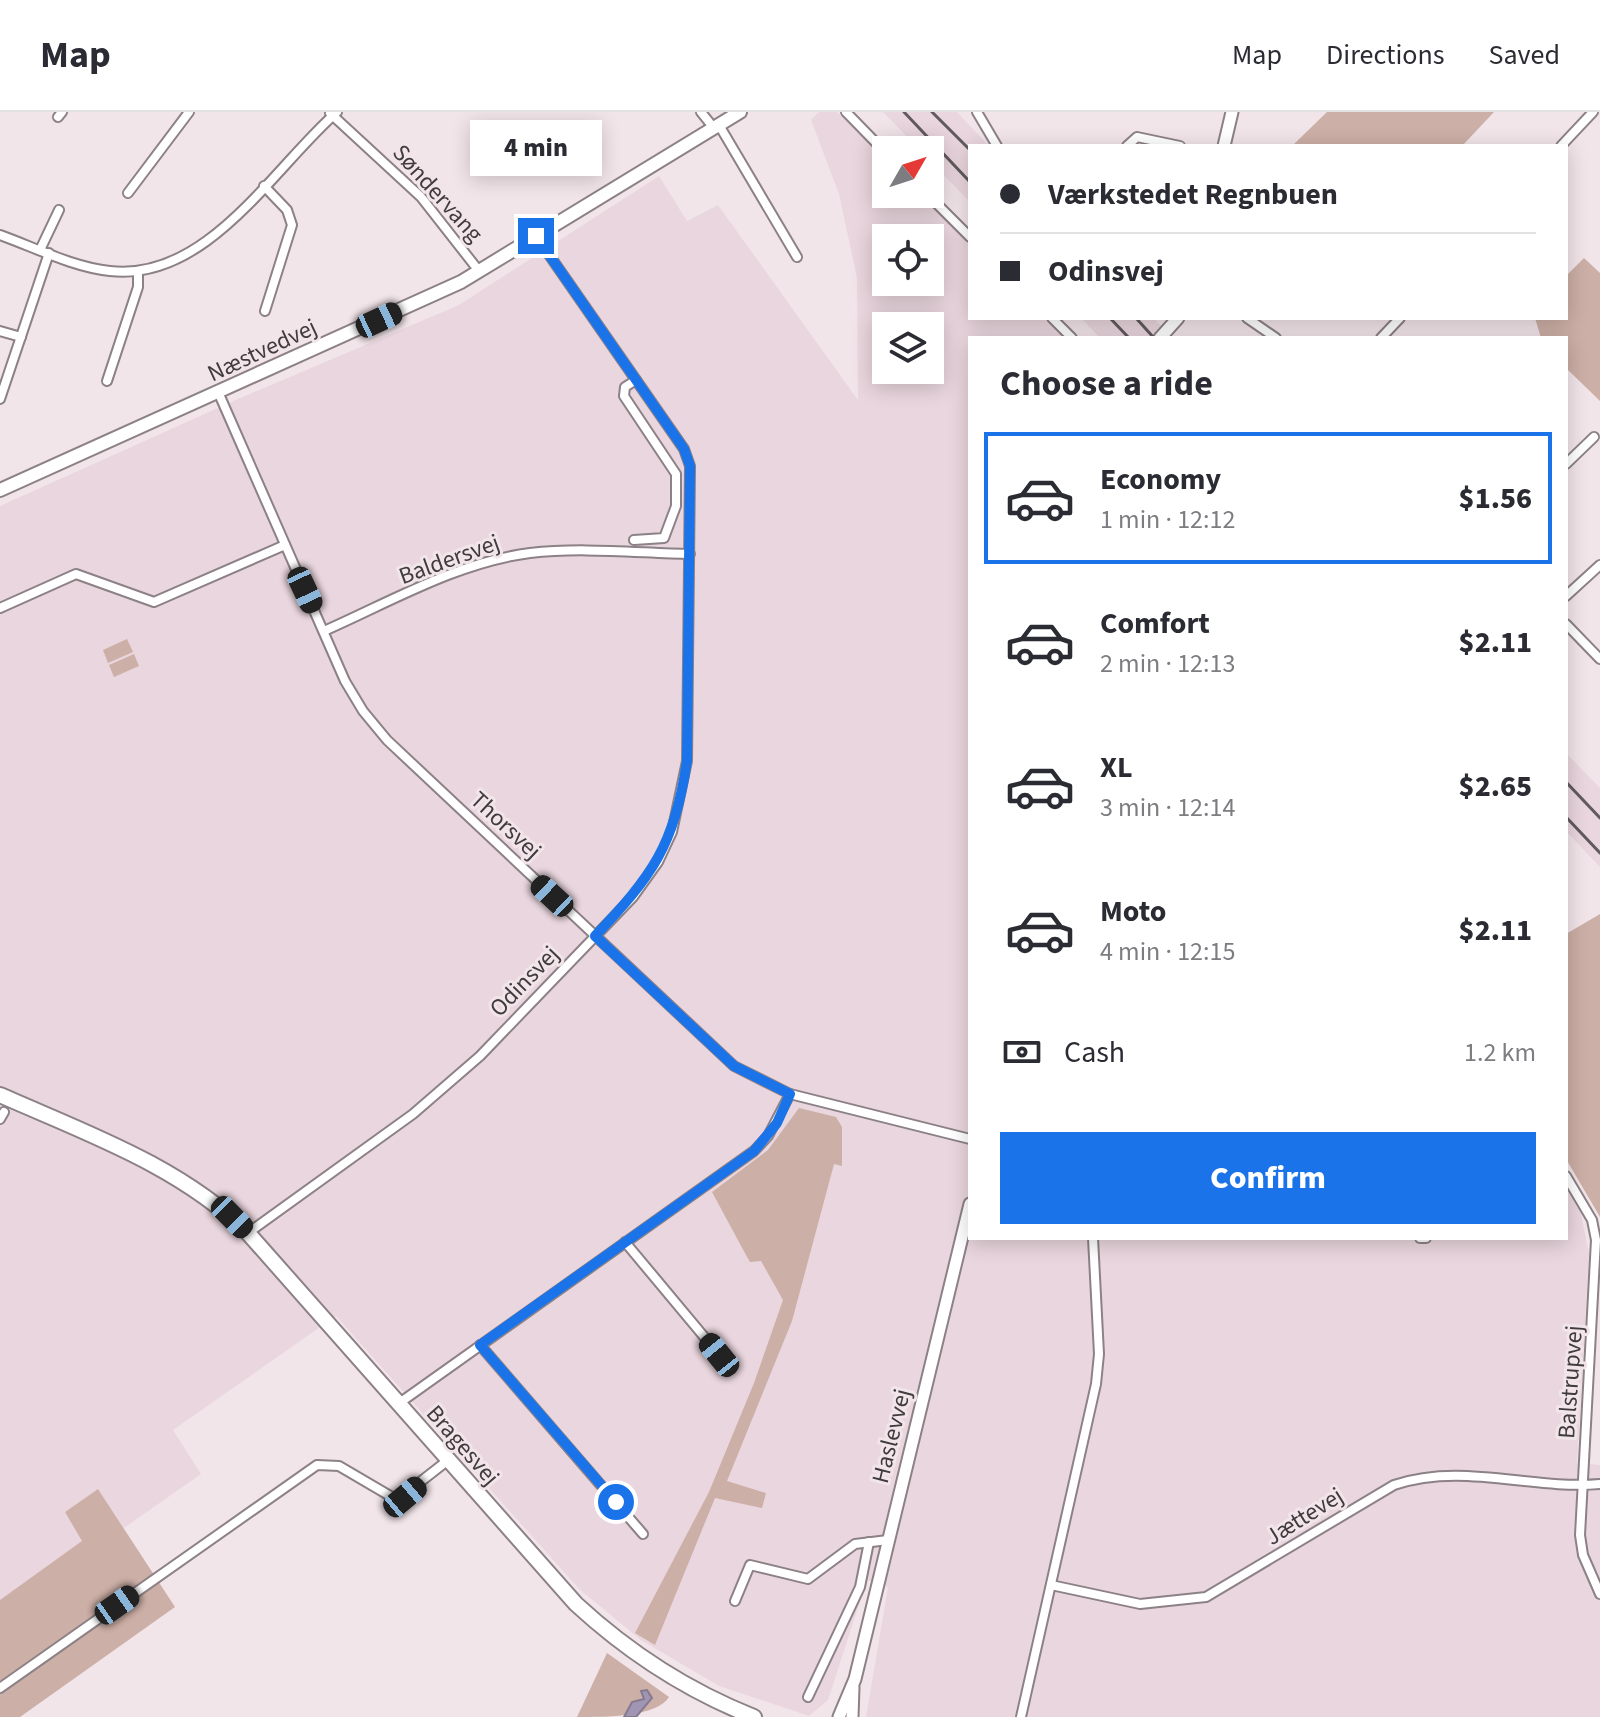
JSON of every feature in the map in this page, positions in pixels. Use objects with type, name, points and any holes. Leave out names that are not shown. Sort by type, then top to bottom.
[{"type":"main road","name":"Næstvedvej","points":[[0,490],[219,394],[479,271],[740,112]]},
{"type":"main road","name":"Bragesvej","points":[[2,1104],[164,1170]]},
{"type":"main road","name":"Bragesvej","points":[[2,1104],[77,1129],[164,1170],[198,1190],[248,1233],[556,1584],[601,1627],[667,1675],[754,1717]]},
{"type":"street","points":[[128,193],[189,112]]},
{"type":"street","points":[[701,112],[716,126],[797,257]]},
{"type":"street","points":[[846,112],[872,139]]},
{"type":"street","points":[[977,112],[996,144]]},
{"type":"street","points":[[1224,144],[1232,112]]},
{"type":"street","points":[[1563,144],[1593,112]]},
{"type":"street","points":[[1,238],[107,271],[138,271],[169,263],[202,245],[264,186],[333,113]]},
{"type":"street","name":"Søndervang","points":[[333,113],[421,197],[479,271]]},
{"type":"street","points":[[1129,144],[1137,137],[1170,144]]},
{"type":"street","points":[[264,186],[287,210],[292,225],[265,311]]},
{"type":"street","points":[[941,208],[968,235]]},
{"type":"street","points":[[0,399],[59,210]]},
{"type":"street","name":"Odinsvej","points":[[248,1233],[424,1105],[480,1056],[633,897],[658,862],[682,799],[687,761],[690,466],[684,449],[536,236]]},
{"type":"street","points":[[107,381],[138,287],[138,271]]},
{"type":"street","points":[[1054,320],[1070,336]]},
{"type":"street","points":[[1250,320],[1273,336]]},
{"type":"street","points":[[1383,336],[1398,320]]},
{"type":"street","points":[[0,331],[21,337]]},
{"type":"street","points":[[634,540],[664,538],[676,506],[676,474],[624,396],[625,387],[636,380]]},
{"type":"street","name":"Thorsvej","points":[[219,394],[324,631],[363,711],[387,740],[734,1066],[790,1094],[968,1138]]},
{"type":"street","points":[[1568,462],[1594,437]]},
{"type":"street","points":[[676,494],[690,494]]},
{"type":"street","points":[[0,608],[76,574],[154,602],[285,545]]},
{"type":"street","name":"Baldersvej","points":[[324,631],[467,568],[508,557],[554,552],[690,554]]},
{"type":"street","points":[[1568,594],[1600,565]]},
{"type":"street","points":[[1568,626],[1600,659]]},
{"type":"street","points":[[398,1404],[754,1151],[777,1123],[790,1094]]},
{"type":"street","name":"Balstrupvej","points":[[1568,1179],[1592,1220],[1596,1240],[1598,1290],[1583,1486],[1583,1555],[1600,1594]]},
{"type":"street","name":"Haslevvej","points":[[852,1717],[855,1679],[968,1212]]},
{"type":"street","points":[[1021,1717],[1096,1384],[1099,1354],[1093,1240]]},
{"type":"street","points":[[625,1242],[731,1369]]},
{"type":"street","points":[[480,1345],[643,1534]]},
{"type":"street","points":[[0,1688],[313,1467],[335,1464],[397,1500],[447,1461]]},
{"type":"street","name":"Jættevej","points":[[1051,1585],[1140,1604],[1206,1597],[1394,1485],[1416,1478],[1465,1474],[1583,1486],[1600,1484]]},
{"type":"street","points":[[735,1601],[750,1565],[808,1579],[855,1544],[888,1540]]},
{"type":"street","points":[[808,1697],[860,1587],[869,1542]]},
{"type":"street","name":"Haslevvej","points":[[839,1717],[855,1679]]},
{"type":"shaded area","points":[[819,112],[837,112],[872,147],[872,208],[933,208],[968,243],[968,320],[1045,320],[1061,336],[968,336],[968,1240],[1568,1240],[1568,1191],[1581,1214],[1589,1253],[1577,1463],[1600,1465],[1600,1717],[866,1717],[888,1587],[867,1580],[828,1700],[809,1716],[719,1686],[641,1640],[579,1589],[336,1316],[173,1430],[201,1474],[124,1528],[98,1489],[65,1512],[83,1541],[0,1600],[0,506],[238,399],[459,305],[659,176],[687,221],[718,205],[858,400],[857,278],[839,194],[811,120]]},
{"type":"shaded area","points":[[883,112],[957,112],[987,144],[968,144],[968,200],[944,175],[944,136],[906,136]]},
{"type":"shaded area","points":[[1327,112],[1494,112],[1464,144],[1294,144]]},
{"type":"shaded area","points":[[1584,258],[1600,273],[1600,401],[1568,370],[1568,336],[1540,336],[1536,320],[1568,320],[1568,274]]},
{"type":"shaded area","points":[[1083,320],[1155,320],[1172,336],[1098,336]]},
{"type":"shaded area","points":[[127,639],[133,652],[108,663],[103,650]]},
{"type":"shaded area","points":[[134,654],[139,666],[114,677],[109,665]]},
{"type":"shaded area","points":[[1568,755],[1600,788],[1600,867],[1568,833]]},
{"type":"shaded area","points":[[1600,914],[1600,1217],[1568,1162],[1568,933]]},
{"type":"shaded area","points":[[799,1108],[836,1117],[842,1127],[842,1166],[834,1164],[792,1321],[727,1481],[766,1493],[762,1508],[715,1498],[655,1645],[635,1633],[709,1492],[754,1383],[783,1300],[761,1261],[750,1262],[712,1192],[768,1150]]},
{"type":"shaded area","points":[[98,1489],[175,1607],[20,1717],[0,1717],[0,1600],[82,1541],[65,1512]]},
{"type":"shaded area","points":[[607,1653],[669,1697],[654,1709],[642,1712],[577,1717]]},
{"type":"shaded area","points":[[647,1690],[652,1698],[636,1717],[624,1717],[632,1702],[644,1699],[641,1691]]},
{"type":"railway","points":[[904,112],[968,180]]},
{"type":"railway","points":[[932,112],[968,148]]},
{"type":"railway","points":[[1112,320],[1127,336]]},
{"type":"railway","points":[[1138,320],[1152,336]]},
{"type":"railway","points":[[1568,784],[1600,818]]},
{"type":"railway","points":[[1568,819],[1600,853]]},
{"type":"route","points":[[536,236],[684,449],[690,466],[687,761],[682,799],[672,832],[658,862],[633,897],[595,936],[734,1066],[790,1094],[777,1123],[754,1151],[480,1345],[616,1502]]}]
